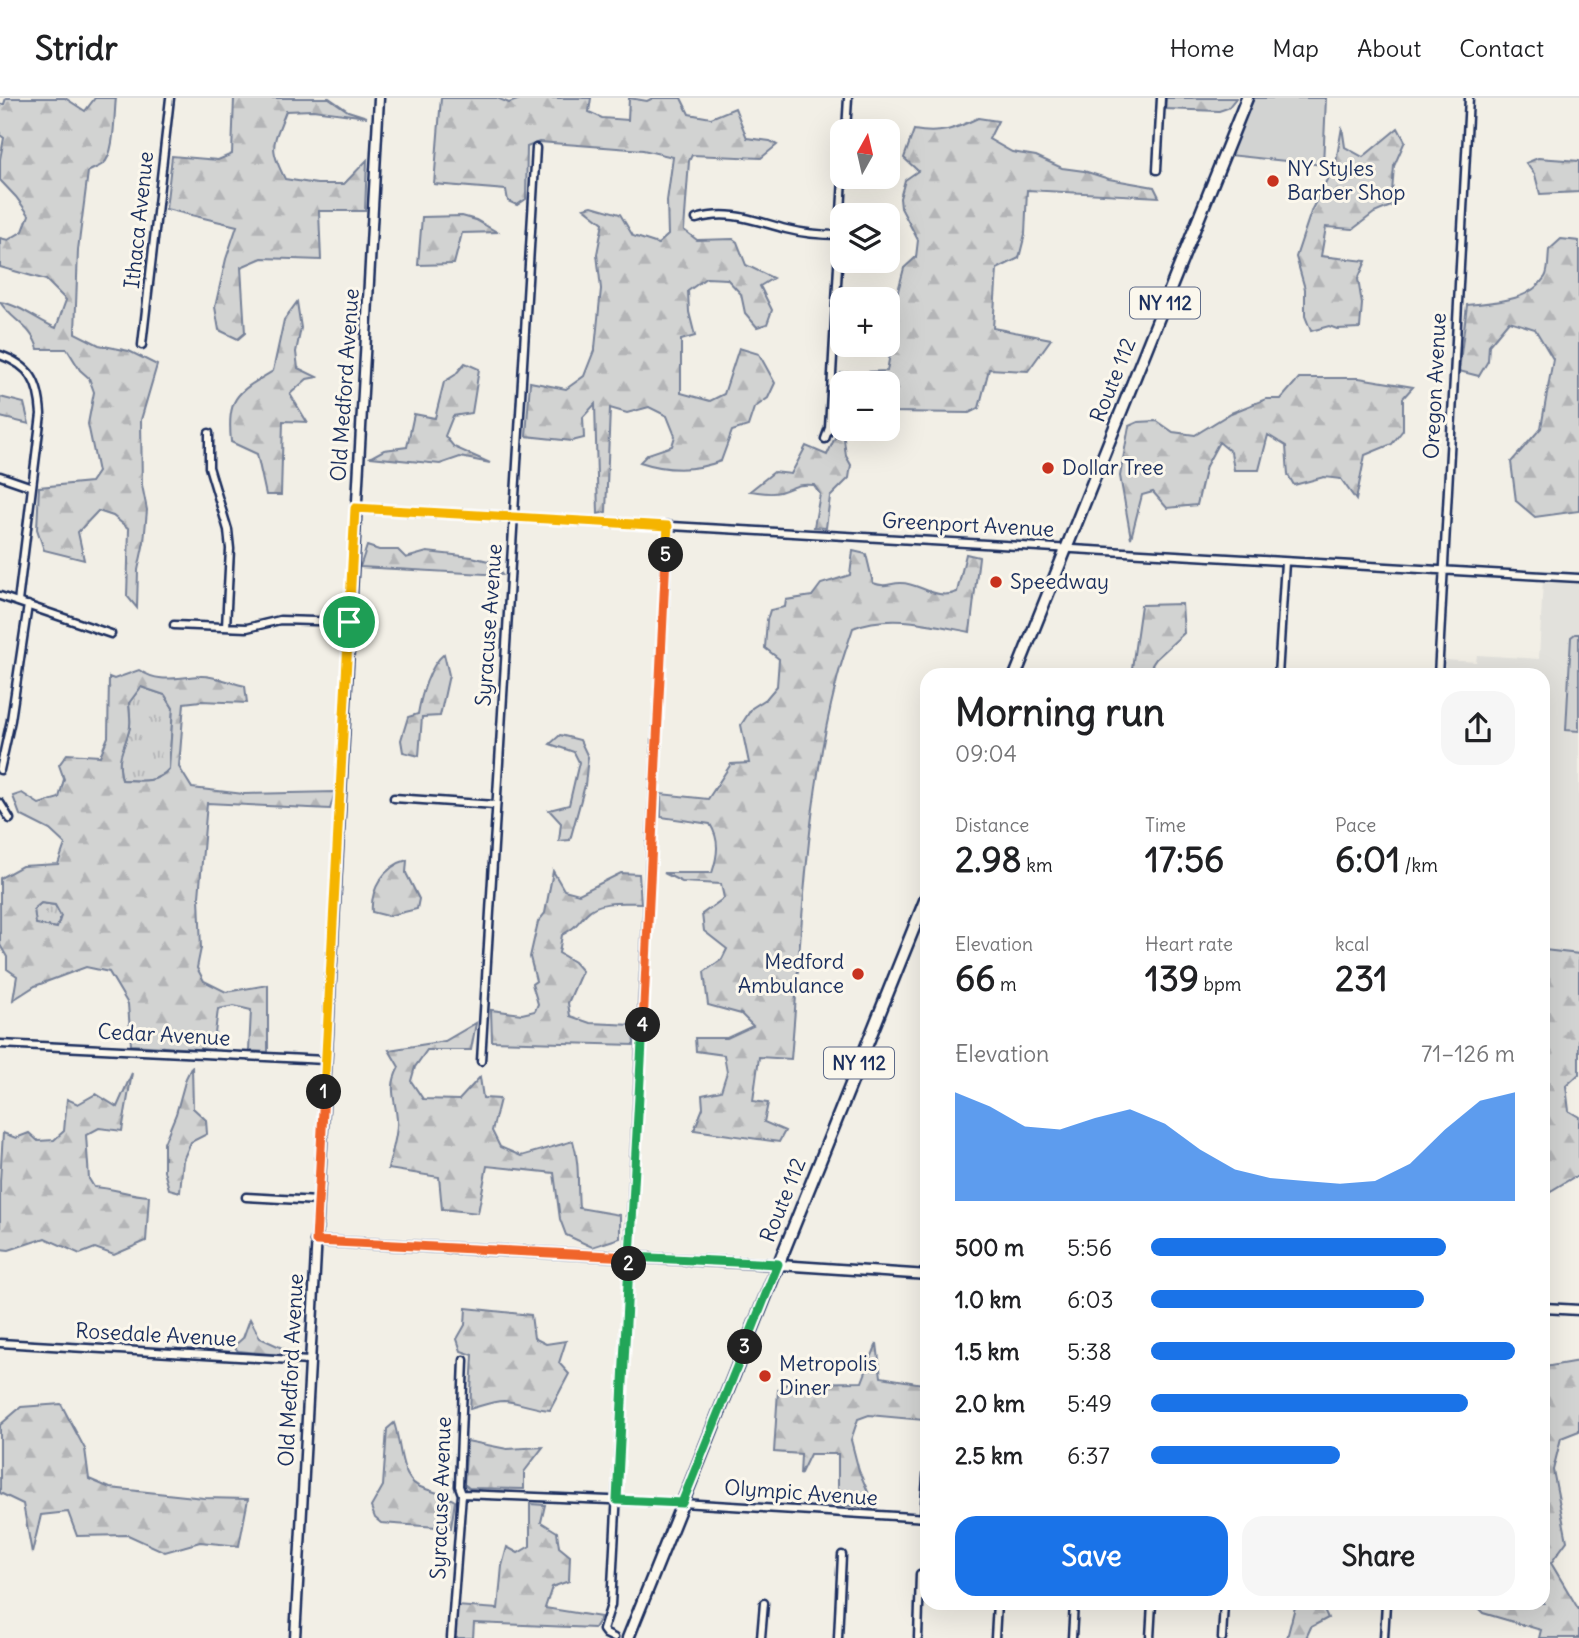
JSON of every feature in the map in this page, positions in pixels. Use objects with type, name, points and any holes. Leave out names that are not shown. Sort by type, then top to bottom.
[{"type":"main road","name":"Route 112","points":[[1017,668],[1247,98]]},
{"type":"main road","name":"Route 112","points":[[628,1638],[920,913]]},
{"type":"street","name":"Ithaca Avenue","points":[[142,345],[170,98]]},
{"type":"street","name":"Old Medford Avenue","points":[[295,1638],[379,98]]},
{"type":"street","points":[[847,119],[848,98]]},
{"type":"street","points":[[1157,170],[1161,98]]},
{"type":"street","name":"Oregon Avenue","points":[[1438,668],[1469,98]]},
{"type":"street","name":"Syracuse Avenue","points":[[481,1061],[536,148]]},
{"type":"street","points":[[696,219],[730,215],[759,219],[785,229],[830,235]]},
{"type":"street","points":[[825,439],[829,428],[838,273]]},
{"type":"street","points":[[0,355],[13,359],[34,377],[40,397],[40,431],[18,602]]},
{"type":"street","points":[[209,433],[209,467],[228,530],[230,549],[226,627]]},
{"type":"street","points":[[0,477],[32,487]]},
{"type":"street","name":"Greenport Avenue","points":[[355,508],[1579,578]]},
{"type":"street","points":[[614,1638],[603,1630],[611,1605],[668,526]]},
{"type":"street","points":[[1278,668],[1285,562]]},
{"type":"street","points":[[0,596],[111,634]]},
{"type":"street","points":[[0,771],[11,720],[28,605]]},
{"type":"street","points":[[174,625],[260,626],[280,620],[349,622]]},
{"type":"street","points":[[394,798],[495,805]]},
{"type":"street","points":[[0,803],[10,819]]},
{"type":"street","name":"Cedar Avenue","points":[[0,1044],[326,1060]]},
{"type":"street","points":[[246,1197],[318,1201]]},
{"type":"street","points":[[316,1241],[778,1264],[920,1274]]},
{"type":"street","points":[[1550,1308],[1579,1310]]},
{"type":"street","name":"Rosedale Avenue","points":[[0,1343],[309,1361]]},
{"type":"street","name":"Syracuse Avenue","points":[[451,1638],[462,1494],[458,1486],[464,1360]]},
{"type":"street","name":"Olympic Avenue","points":[[462,1494],[682,1503],[920,1518]]},
{"type":"street","points":[[838,1638],[842,1555]]},
{"type":"street","points":[[918,1638],[920,1574]]},
{"type":"street","points":[[761,1638],[764,1603]]},
{"type":"street","points":[[995,1638],[997,1610]]},
{"type":"street","points":[[1072,1638],[1074,1610]]},
{"type":"street","points":[[1150,1638],[1152,1610]]},
{"type":"street","points":[[1222,1638],[1224,1610]]},
{"type":"street","points":[[1384,1638],[1386,1610]]},
{"type":"shaded area","points":[[1543,579],[1579,581],[1577,959],[1550,957],[1550,668],[1444,668],[1445,660],[1476,662],[1477,655],[1539,659]]},
{"type":"green space","points":[[6,98],[65,98],[85,111],[95,98],[116,98],[110,152],[103,164],[88,172],[78,250],[75,333],[99,345],[129,351],[157,365],[141,420],[142,485],[147,510],[138,570],[137,608],[127,596],[129,529],[113,516],[98,511],[78,532],[84,560],[44,550],[37,529],[39,487],[91,482],[98,472],[88,424],[94,392],[89,378],[80,370],[67,349],[38,349],[27,329],[0,302],[21,309],[56,328],[66,300],[46,280],[0,267],[0,238],[8,240],[23,231],[29,215],[0,180],[4,138],[0,135],[0,104],[4,104]]},
{"type":"green space","points":[[234,98],[329,98],[348,111],[367,117],[313,110],[286,111],[274,145],[276,159],[285,179],[317,184],[344,184],[367,160],[365,211],[319,211],[321,260],[262,258],[241,267],[245,333],[238,339],[219,330],[215,307],[237,226],[166,209],[172,156],[218,160],[232,154]]},
{"type":"green space","points":[[441,98],[497,98],[509,103],[523,98],[591,98],[589,112],[602,118],[628,120],[629,98],[647,101],[653,98],[681,98],[689,114],[711,118],[735,108],[747,138],[770,141],[777,145],[761,158],[692,155],[689,161],[684,230],[697,240],[733,239],[737,242],[746,265],[773,278],[760,286],[772,310],[767,324],[757,327],[745,313],[741,294],[727,279],[706,278],[688,291],[689,312],[695,336],[681,340],[681,393],[710,401],[724,394],[739,348],[759,354],[775,383],[768,398],[754,408],[748,426],[732,431],[721,461],[681,469],[640,462],[648,454],[672,446],[675,436],[667,416],[649,407],[627,413],[610,408],[606,512],[598,514],[595,404],[583,417],[584,438],[572,441],[526,436],[530,382],[566,389],[584,376],[595,348],[601,289],[597,254],[603,223],[584,208],[592,206],[620,214],[633,236],[658,244],[668,235],[667,201],[673,157],[643,150],[539,142],[527,147],[526,199],[517,205],[508,201],[506,190],[434,184]]},
{"type":"green space","points":[[1166,98],[1236,98],[1228,108],[1219,111],[1165,109]]},
{"type":"green space","points":[[1254,98],[1326,98],[1323,165],[1229,155]]},
{"type":"green space","points":[[978,118],[998,121],[989,139],[1012,152],[1036,156],[1062,168],[1154,187],[1159,197],[1027,190],[1025,234],[1019,258],[997,269],[993,328],[1051,339],[1028,371],[989,369],[979,408],[969,413],[900,412],[900,371],[887,371],[890,357],[900,357],[899,287],[904,268],[916,257],[918,240],[901,208],[900,198],[905,180],[918,171],[904,158],[914,130],[932,132]]},
{"type":"green space","points":[[1342,127],[1345,147],[1363,157],[1398,128],[1405,141],[1394,166],[1391,206],[1374,213],[1353,229],[1326,227],[1321,256],[1366,261],[1358,279],[1362,304],[1360,328],[1337,329],[1329,326],[1311,331],[1305,316],[1305,289],[1296,257],[1312,209],[1336,162]]},
{"type":"green space","points":[[1538,158],[1579,161],[1579,192],[1540,194],[1535,175],[1526,163]]},
{"type":"green space","points":[[462,216],[476,220],[497,232],[462,233],[454,264],[418,265],[422,217]]},
{"type":"green space","points":[[1561,239],[1579,241],[1579,511],[1535,517],[1516,501],[1511,462],[1541,428],[1553,359],[1535,329],[1509,321],[1489,345],[1488,361],[1479,376],[1459,371],[1467,305],[1510,299],[1530,292],[1545,277],[1549,250]]},
{"type":"green space","points":[[297,302],[301,328],[296,352],[298,368],[317,377],[307,379],[290,394],[307,422],[283,421],[281,495],[266,495],[257,454],[231,442],[231,415],[242,391],[273,371],[284,320]]},
{"type":"green space","points":[[465,363],[479,369],[472,413],[453,416],[445,436],[454,447],[490,463],[460,457],[440,464],[371,457],[384,450],[407,447],[414,414],[435,418],[444,382],[455,375]]},
{"type":"green space","points":[[1299,378],[1359,378],[1413,387],[1403,398],[1403,430],[1392,444],[1365,455],[1356,500],[1341,479],[1324,477],[1294,485],[1288,475],[1286,446],[1268,435],[1259,470],[1234,470],[1231,452],[1219,442],[1206,466],[1197,505],[1167,508],[1153,492],[1142,495],[1131,538],[1120,476],[1129,426],[1138,422],[1157,421],[1173,432],[1195,435],[1231,413],[1266,399],[1281,399]]},
{"type":"green space","points":[[0,397],[24,403],[29,424],[0,417]]},
{"type":"green space","points":[[833,441],[844,441],[846,456],[851,465],[849,478],[830,497],[826,528],[814,527],[820,494],[814,485],[799,485],[772,493],[750,491],[774,472],[791,474],[806,446],[827,455]]},
{"type":"green space","points":[[367,546],[379,550],[398,550],[406,558],[427,552],[472,557],[492,562],[502,575],[360,567]]},
{"type":"green space","points":[[853,551],[866,554],[873,583],[908,584],[942,594],[957,592],[966,554],[979,557],[970,632],[896,621],[882,621],[853,628],[838,677],[817,777],[806,871],[791,1059],[759,1057],[753,1101],[768,1103],[764,1122],[785,1131],[779,1142],[694,1130],[703,1108],[702,1095],[721,1091],[727,1072],[724,1055],[696,1051],[695,1038],[727,1038],[753,1026],[741,1014],[708,1005],[704,972],[722,959],[727,949],[704,931],[702,914],[724,898],[721,884],[682,882],[664,873],[712,873],[717,848],[713,830],[710,824],[661,817],[661,794],[708,799],[731,764],[749,763],[741,725],[752,708],[766,699],[777,686],[779,659],[765,648],[770,610],[785,607],[786,600],[812,596],[821,584],[850,575]]},
{"type":"green space","points":[[1182,604],[1184,633],[1150,668],[1132,668],[1141,605]]},
{"type":"green space","points":[[1579,634],[1579,731],[1566,730],[1571,637]]},
{"type":"green space","points":[[444,654],[449,675],[440,716],[422,717],[419,756],[403,752],[401,740],[408,717],[418,714],[430,674]]},
{"type":"green space","points":[[139,670],[154,677],[168,679],[205,676],[245,686],[247,703],[184,703],[179,767],[192,788],[244,794],[335,792],[330,809],[207,803],[199,897],[201,948],[197,968],[204,981],[226,992],[268,985],[268,1052],[249,1051],[251,1010],[234,1006],[218,1009],[213,1050],[131,1045],[128,1004],[109,972],[86,967],[35,986],[13,1000],[17,976],[7,969],[7,957],[0,945],[0,878],[22,866],[58,864],[65,844],[50,830],[20,815],[13,796],[22,793],[39,804],[59,798],[64,779],[59,765],[67,754],[100,756],[108,737],[109,677],[114,679]],"holes":[[[141,687],[165,695],[173,708],[169,769],[153,779],[122,780],[120,760],[130,728],[129,703]],[[41,903],[55,905],[61,916],[57,928],[36,924],[34,909]]]},
{"type":"green space","points":[[141,687],[165,695],[173,708],[169,769],[153,779],[122,780],[120,759],[130,728],[129,702]]},
{"type":"green space","points":[[560,735],[580,740],[588,757],[585,785],[570,840],[559,841],[561,823],[549,810],[569,805],[579,762],[574,752],[550,744]]},
{"type":"green space","points":[[407,860],[406,873],[419,899],[417,909],[388,916],[372,912],[373,895],[380,880],[385,873]]},
{"type":"green space","points":[[553,871],[564,890],[579,894],[621,873],[639,874],[641,903],[612,903],[592,909],[562,935],[559,953],[574,962],[582,971],[568,1003],[570,1016],[590,1023],[633,1025],[634,1045],[492,1041],[491,1010],[522,1014],[535,1011],[538,1004],[532,984],[536,981],[530,957],[538,922],[545,913]]},
{"type":"green space","points":[[41,903],[55,905],[61,916],[57,928],[35,924],[34,909]]},
{"type":"green space","points":[[1550,951],[1579,954],[1579,1074],[1566,1086],[1569,1111],[1579,1117],[1579,1177],[1574,1177],[1550,1191]]},
{"type":"green space","points":[[476,1023],[471,1050],[427,1050],[415,1067],[411,1081],[423,1099],[459,1100],[480,1077],[483,1098],[500,1099],[492,1131],[500,1147],[521,1156],[573,1141],[579,1208],[620,1215],[620,1238],[592,1247],[566,1235],[560,1219],[554,1173],[487,1166],[478,1213],[442,1209],[439,1177],[388,1169],[397,1121],[393,1082],[399,1067],[389,1050],[445,1041]]},
{"type":"green space","points":[[192,1066],[193,1108],[206,1120],[207,1134],[191,1142],[183,1160],[180,1192],[169,1189],[164,1171],[164,1143]]},
{"type":"green space","points":[[132,1073],[122,1131],[99,1128],[86,1135],[89,1179],[94,1187],[149,1196],[146,1241],[114,1255],[95,1248],[80,1254],[45,1238],[9,1250],[0,1249],[3,1133],[16,1138],[29,1133],[38,1141],[54,1140],[64,1131],[67,1099],[78,1104],[96,1094],[117,1107]]},
{"type":"green space","points":[[466,1308],[531,1315],[534,1338],[546,1344],[566,1341],[559,1363],[569,1374],[550,1410],[504,1401],[470,1409],[473,1355],[461,1351],[457,1339],[465,1325]]},
{"type":"green space","points":[[250,1319],[260,1338],[302,1357],[238,1351],[234,1346],[243,1338]]},
{"type":"green space","points":[[877,1343],[881,1377],[920,1384],[920,1420],[869,1415],[858,1419],[851,1440],[859,1471],[875,1508],[838,1505],[838,1454],[810,1454],[800,1475],[801,1454],[774,1452],[778,1390],[788,1383],[862,1382]]},
{"type":"green space","points":[[1579,1361],[1579,1431],[1561,1438],[1553,1470],[1567,1541],[1551,1563],[1579,1610],[1579,1638],[1539,1638],[1541,1630],[1480,1610],[1550,1610],[1550,1366]]},
{"type":"green space","points":[[61,1404],[85,1449],[89,1479],[110,1488],[204,1498],[248,1499],[239,1546],[200,1542],[165,1552],[128,1535],[77,1536],[68,1512],[41,1515],[32,1553],[23,1504],[0,1493],[0,1425],[21,1407]]},
{"type":"green space","points":[[394,1423],[404,1466],[412,1481],[455,1501],[451,1528],[381,1523],[375,1518],[371,1507],[383,1486],[387,1429]]},
{"type":"green space","points":[[467,1441],[507,1449],[543,1447],[524,1472],[524,1489],[469,1488],[464,1484]]},
{"type":"green space","points":[[530,1504],[545,1505],[541,1522],[557,1532],[559,1547],[570,1556],[569,1581],[552,1587],[545,1608],[601,1617],[594,1628],[474,1623],[473,1638],[455,1638],[457,1606],[498,1609],[502,1566],[507,1547],[518,1553],[530,1546]]},
{"type":"green space","points":[[1294,1610],[1324,1610],[1328,1618],[1311,1627],[1306,1638],[1287,1638]]},
{"type":"place","name":"NY Styles Barber Shop","points":[[1273,181]]},
{"type":"place","name":"Dollar Tree","points":[[1048,468]]},
{"type":"place","name":"Speedway","points":[[996,582]]},
{"type":"place","name":"Medford Ambulance","points":[[858,974]]},
{"type":"place","name":"Metropolis Diner","points":[[765,1376]]},
{"type":"route","points":[[349,622],[316,1241],[630,1257],[617,1500],[682,1503],[778,1264],[630,1257],[668,526],[355,508],[349,622]]}]
